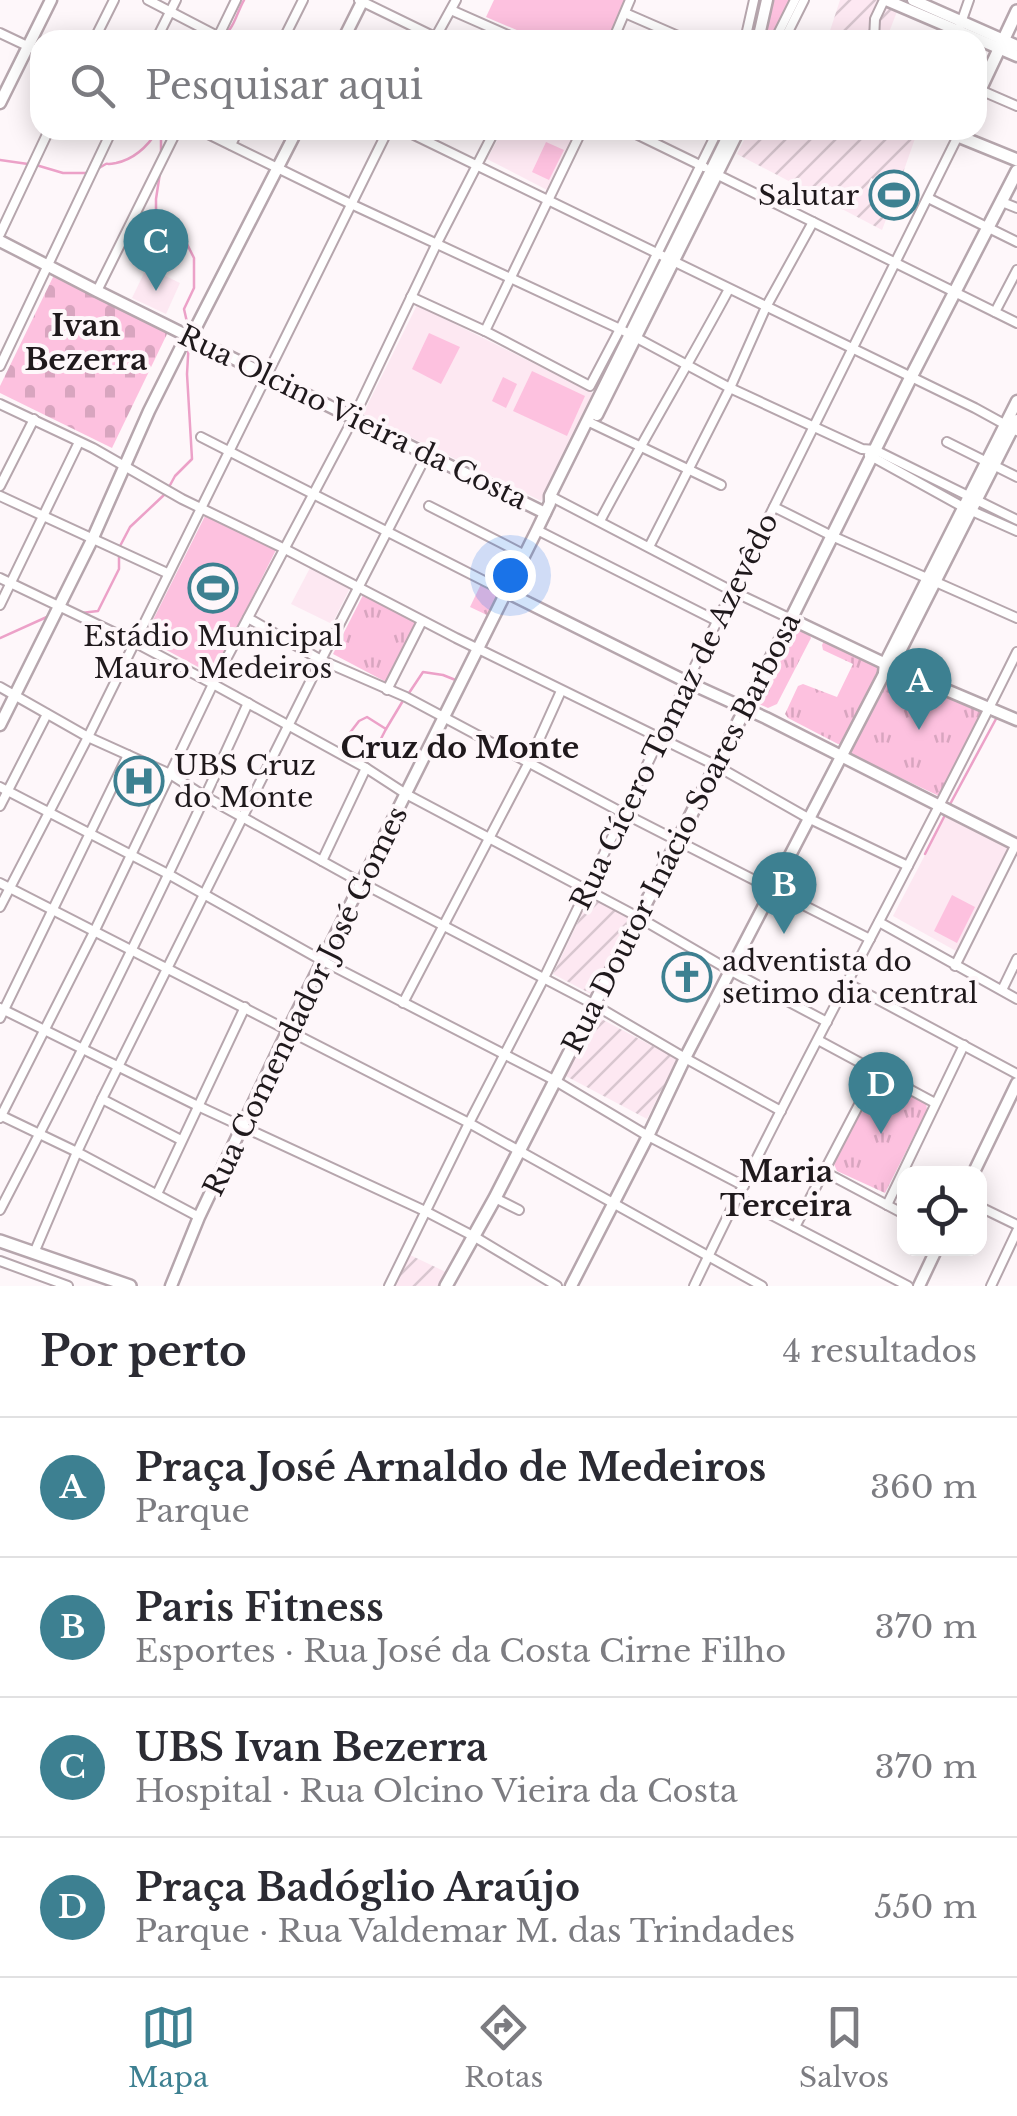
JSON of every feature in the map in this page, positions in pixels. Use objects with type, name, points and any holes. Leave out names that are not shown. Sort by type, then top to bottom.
[{"type":"main road","points":[[987,73],[1017,12]]},
{"type":"main road","points":[[975,140],[1017,160]]},
{"type":"main road","name":"Rua Doutor Inácio Soares Barbosa","points":[[446,1286],[475,1237],[746,709],[869,452],[1017,171]]},
{"type":"main road","points":[[0,1241],[130,1286]]},
{"type":"street","points":[[36,30],[50,0]]},
{"type":"street","points":[[99,30],[114,0]]},
{"type":"street","points":[[148,0],[206,30]]},
{"type":"street","points":[[161,30],[176,0]]},
{"type":"street","points":[[224,30],[236,0]]},
{"type":"street","points":[[288,30],[302,0]]},
{"type":"street","points":[[441,30],[456,0]]},
{"type":"street","points":[[617,30],[630,0]]},
{"type":"street","points":[[747,30],[754,0]]},
{"type":"street","points":[[760,30],[766,0]]},
{"type":"street","points":[[780,30],[795,0]]},
{"type":"street","points":[[789,30],[804,0]]},
{"type":"street","points":[[874,30],[875,19],[885,0],[956,30]]},
{"type":"street","points":[[913,0],[957,30]]},
{"type":"street","points":[[958,30],[969,0]]},
{"type":"street","points":[[347,30],[362,1],[419,30]]},
{"type":"street","points":[[451,10],[496,30]]},
{"type":"street","points":[[624,12],[664,30]]},
{"type":"street","points":[[0,33],[28,46]]},
{"type":"street","points":[[987,40],[1017,46]]},
{"type":"street","points":[[0,104],[30,42]]},
{"type":"street","points":[[1001,44],[1017,56]]},
{"type":"street","points":[[987,94],[1017,106]]},
{"type":"street","points":[[0,238],[44,140]]},
{"type":"street","points":[[0,366],[107,140]]},
{"type":"street","points":[[97,291],[171,140]]},
{"type":"street","points":[[220,140],[629,334],[730,388],[869,452],[1017,531]]},
{"type":"street","points":[[230,145],[233,140]]},
{"type":"street","points":[[0,725],[92,540],[149,411],[292,140]]},
{"type":"street","points":[[0,908],[383,140]]},
{"type":"street","points":[[424,140],[1013,426]]},
{"type":"street","points":[[199,1218],[77,1152],[0,1116],[213,684],[353,418],[489,140]]},
{"type":"street","points":[[485,332],[577,140]]},
{"type":"street","points":[[648,140],[1017,323]]},
{"type":"street","name":"Rua Comendador José Gomes","points":[[171,1286],[288,1030],[590,423],[629,334],[725,140]]},
{"type":"street","name":"Rua Cícero Tomaz de Azevêdo","points":[[389,1286],[957,140]]},
{"type":"street","points":[[928,198],[1017,242]]},
{"type":"street","points":[[1002,202],[1017,208]]},
{"type":"street","points":[[649,547],[730,388],[766,307],[813,222]]},
{"type":"street","name":"Rua Olcino Vieira da Costa","points":[[0,238],[47,266],[427,454],[550,502]]},
{"type":"street","points":[[996,312],[1017,270]]},
{"type":"street","points":[[600,521],[729,290]]},
{"type":"street","points":[[411,297],[590,386],[629,334]]},
{"type":"street","points":[[571,1286],[930,580],[1013,426],[1017,400]]},
{"type":"street","points":[[0,404],[908,866]]},
{"type":"street","points":[[0,486],[34,419]]},
{"type":"street","points":[[590,423],[720,484]]},
{"type":"street","points":[[201,437],[1017,844],[955,966]]},
{"type":"street","points":[[0,605],[79,442]]},
{"type":"street","points":[[946,442],[1017,478]]},
{"type":"street","points":[[34,1253],[102,1099],[427,454]]},
{"type":"street","points":[[0,496],[168,573]]},
{"type":"street","points":[[550,502],[600,521],[887,668],[1017,720]]},
{"type":"street","points":[[970,504],[1017,520]]},
{"type":"street","points":[[429,506],[525,555]]},
{"type":"street","points":[[774,507],[1017,618]]},
{"type":"street","name":"Rua Olcino Vieira da Costa","points":[[537,530],[717,621]]},
{"type":"street","points":[[0,578],[134,642],[290,725],[406,794],[826,1022]]},
{"type":"street","points":[[248,618],[321,660],[443,717],[870,938]]},
{"type":"street","points":[[387,690],[422,621]]},
{"type":"street","points":[[694,1286],[1017,652]]},
{"type":"street","points":[[0,687],[88,737],[170,774],[360,882],[593,1004],[782,1110]]},
{"type":"street","points":[[403,1002],[528,764],[561,690]]},
{"type":"street","points":[[0,1210],[84,1048],[248,703]]},
{"type":"street","points":[[0,806],[4,789],[47,714]]},
{"type":"street","points":[[128,755],[1,1012],[45,1029],[198,1106],[425,1211],[557,1286]]},
{"type":"street","points":[[322,861],[366,768]]},
{"type":"street","points":[[4,789],[168,874],[324,962],[554,1080],[648,1136],[744,1186]]},
{"type":"street","points":[[0,883],[469,1123],[762,1286]]},
{"type":"street","points":[[879,922],[1017,998]]},
{"type":"street","points":[[1002,990],[1017,960]]},
{"type":"street","points":[[848,983],[1017,1074]]},
{"type":"street","points":[[156,1194],[245,1007]]},
{"type":"street","points":[[818,1040],[935,1103]]},
{"type":"street","points":[[887,1205],[964,1045]]},
{"type":"street","points":[[795,1227],[876,1072]]},
{"type":"street","points":[[978,1166],[1017,1083]]},
{"type":"street","points":[[102,1099],[181,1140]]},
{"type":"street","points":[[823,1171],[897,1210]]},
{"type":"street","points":[[495,1198],[519,1210]]},
{"type":"street","points":[[739,1198],[908,1286]]},
{"type":"street","points":[[987,1211],[1017,1228],[991,1286]]},
{"type":"street","points":[[919,1286],[933,1256]]},
{"type":"street","points":[[0,1261],[68,1286]]},
{"type":"shaded area","points":[[840,0],[878,0],[898,9],[890,30],[830,30]]},
{"type":"shaded area","points":[[497,140],[575,140],[549,191],[487,159]]},
{"type":"shaded area","points":[[744,140],[914,140],[897,190],[871,178],[867,188],[893,201],[882,230],[737,154]]},
{"type":"shaded area","points":[[147,267],[180,283],[166,314],[132,298]]},
{"type":"shaded area","points":[[417,305],[593,393],[541,501],[363,414]]},
{"type":"shaded area","points":[[310,568],[350,588],[332,624],[291,604]]},
{"type":"shaded area","name":"UBS Cruz do Monte","points":[[132,759],[161,773],[146,803],[117,788]]},
{"type":"shaded area","points":[[947,813],[1011,846],[956,951],[893,916]]},
{"type":"shaded area","points":[[590,897],[632,918],[593,995],[553,974]]},
{"type":"shaded area","points":[[592,1014],[677,1059],[647,1119],[562,1074]]},
{"type":"shaded area","points":[[410,1255],[448,1273],[438,1286],[394,1286]]},
{"type":"green space","points":[[494,0],[627,0],[614,30],[517,30],[486,17]]},
{"type":"green space","points":[[774,0],[793,0],[779,30],[766,30]]},
{"type":"green space","points":[[546,142],[564,150],[549,180],[532,172]]},
{"type":"green space","points":[[54,275],[168,332],[112,448],[0,393]]},
{"type":"green space","points":[[429,333],[460,347],[441,384],[412,369]]},
{"type":"green space","points":[[532,371],[585,396],[567,436],[513,411]]},
{"type":"green space","points":[[503,377],[517,384],[506,408],[492,401]]},
{"type":"green space","name":"Estádio Municipal Mauro Medeiros","points":[[205,516],[276,550],[213,675],[144,638]]},
{"type":"green space","points":[[482,582],[501,592],[489,616],[470,607]]},
{"type":"green space","points":[[363,595],[419,623],[388,683],[333,654]]},
{"type":"green space","points":[[794,625],[807,629],[811,638],[777,704],[768,708],[759,704],[756,697]]},
{"type":"green space","points":[[825,639],[881,667],[841,744],[785,714],[798,686],[803,684],[837,697],[853,664],[823,650]]},
{"type":"green space","points":[[893,673],[985,712],[943,795],[852,755]]},
{"type":"green space","points":[[952,895],[975,907],[957,943],[934,931]]},
{"type":"green space","points":[[876,1077],[926,1101],[927,1110],[885,1193],[837,1171],[833,1162]]},
{"type":"waterway","points":[[229,30],[244,0]]},
{"type":"waterway","points":[[99,168],[135,155],[150,140]]},
{"type":"waterway","points":[[161,140],[161,155]]},
{"type":"waterway","points":[[0,160],[28,164]]},
{"type":"waterway","points":[[36,165],[63,173],[87,173]]},
{"type":"waterway","points":[[160,173],[156,212],[167,230],[187,244],[194,258],[194,288],[184,309],[189,331]]},
{"type":"waterway","points":[[169,487],[192,459],[189,339]]},
{"type":"waterway","points":[[119,548],[130,527],[165,494]]},
{"type":"waterway","points":[[81,613],[98,611],[119,569],[119,556]]},
{"type":"waterway","points":[[0,638],[49,616]]},
{"type":"waterway","points":[[409,693],[423,672],[458,681]]},
{"type":"waterway","points":[[339,747],[359,721],[367,717],[386,729],[404,699]]},
{"type":"waterway","points":[[948,808],[997,717]]},
{"type":"waterway","points":[[371,758],[386,729]]},
{"type":"waterway","points":[[925,854],[945,815]]},
{"type":"place","name":"Salutar","points":[[894,195]]},
{"type":"place","name":"UBS Ivan Bezerra","points":[[156,291]]},
{"type":"place","name":"Estádio Municipal Mauro Medeiros","points":[[213,588]]},
{"type":"place","name":"Praça José Arnaldo de Medeiros","points":[[919,730]]},
{"type":"place","name":"UBS Cruz do Monte","points":[[139,781]]},
{"type":"place","name":"Paris Fitness","points":[[784,934]]},
{"type":"place","name":"adventista do setimo dia central","points":[[687,977]]},
{"type":"place","name":"Praça Badóglio Araújo","points":[[881,1134]]},
{"type":"district","name":"Ivan Bezerra","points":[[86,343]]},
{"type":"district","name":"Cruz do Monte","points":[[460,748]]},
{"type":"district","name":"Maria Terceira","points":[[786,1189]]}]
